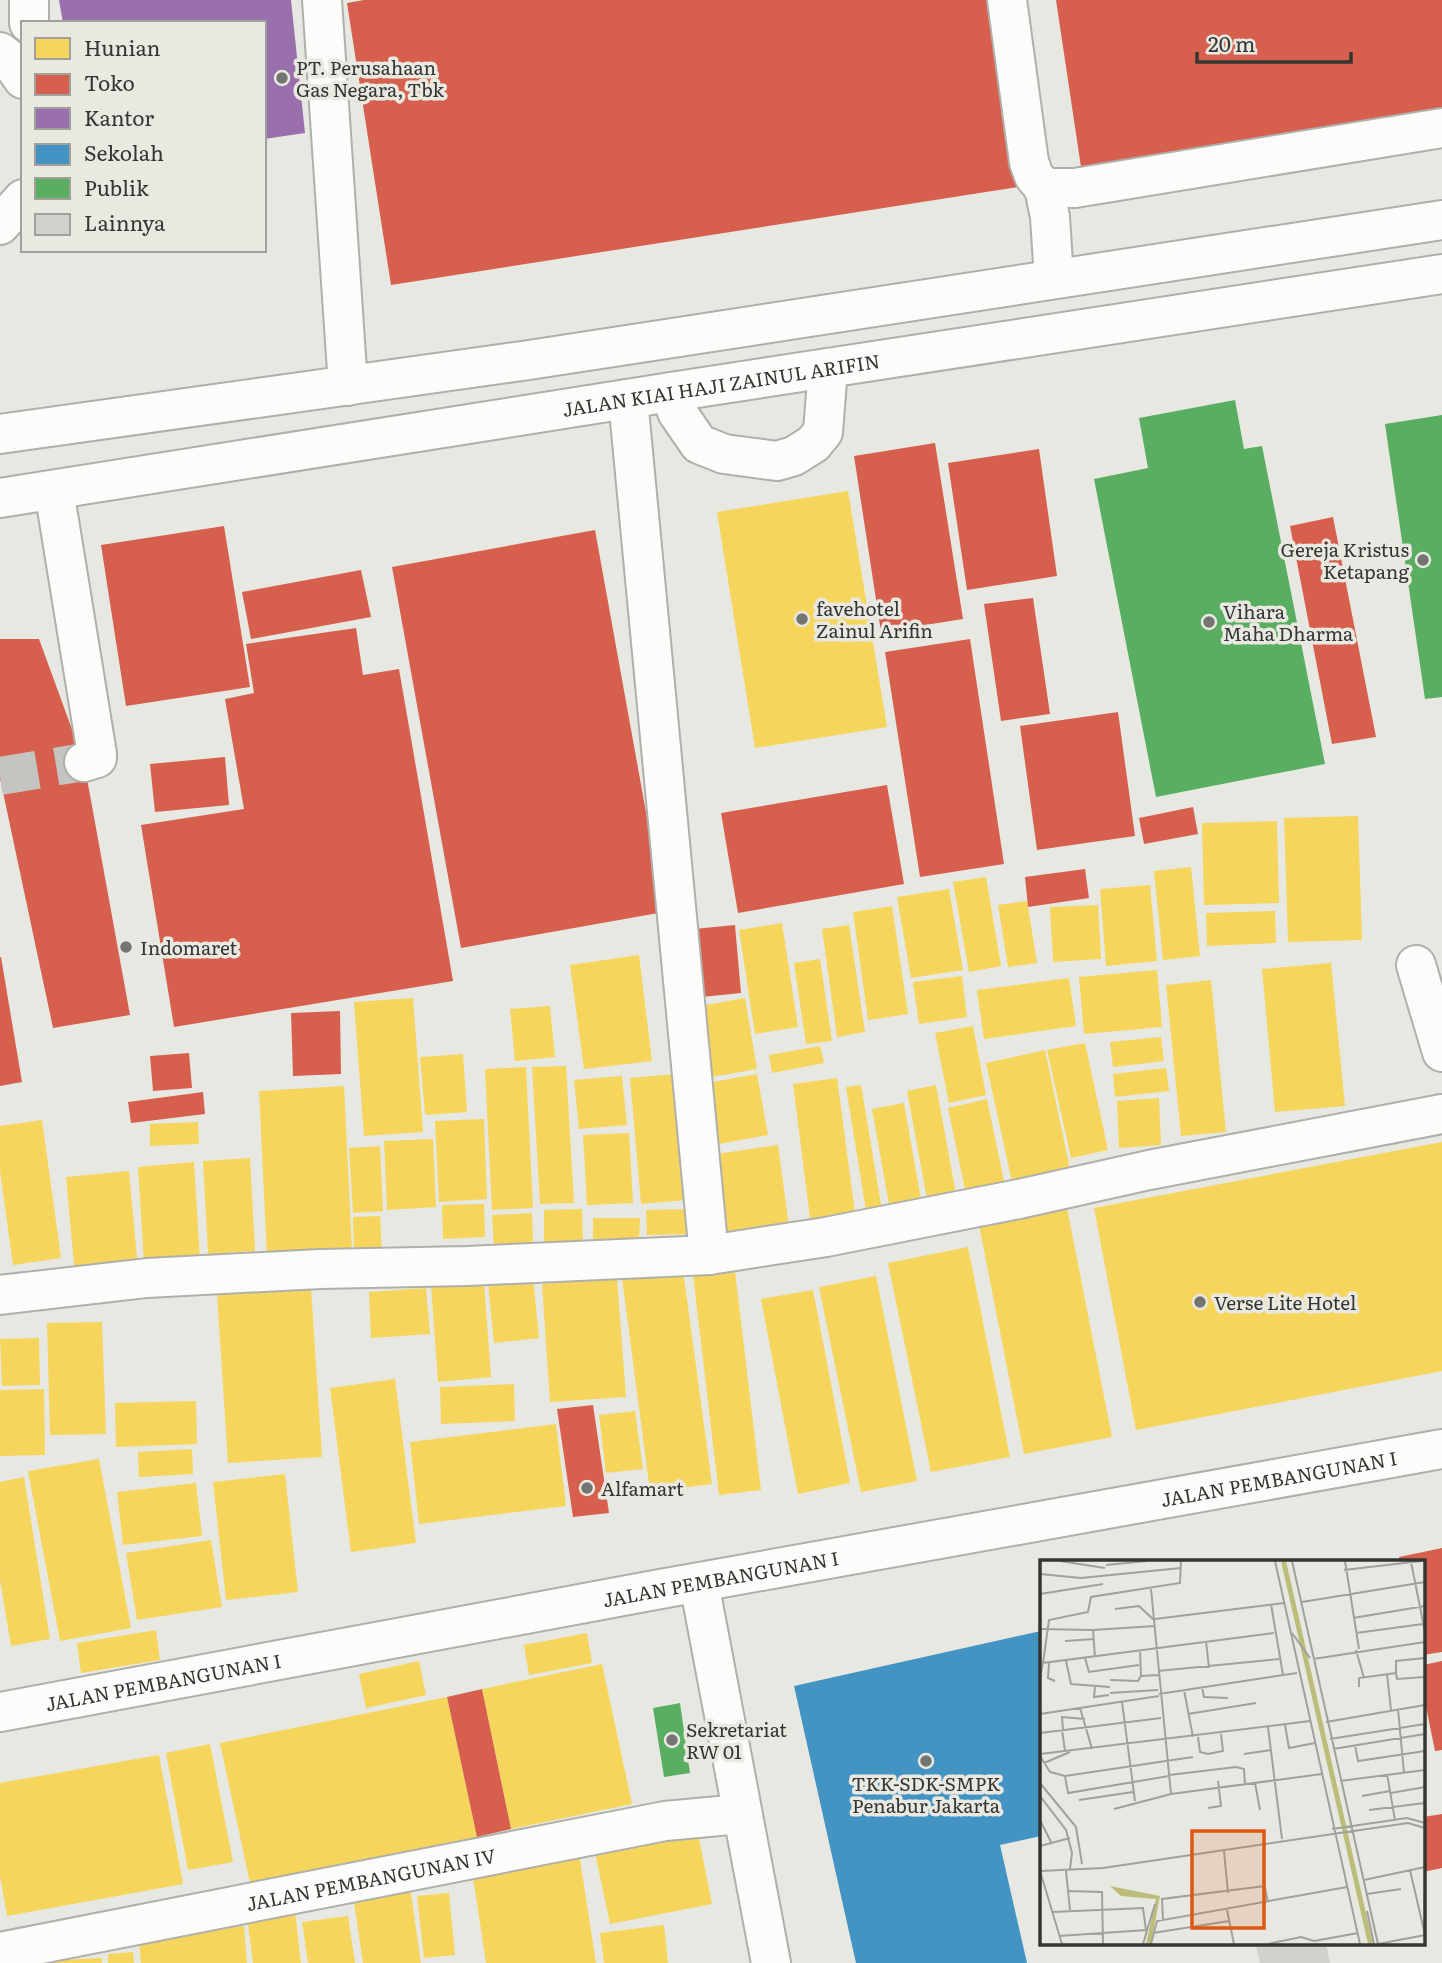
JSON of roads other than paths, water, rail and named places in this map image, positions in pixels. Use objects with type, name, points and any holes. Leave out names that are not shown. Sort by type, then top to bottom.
[{"type":"street","points":[[29,0],[29,21]]},
{"type":"street","points":[[322,0],[348,386]]},
{"type":"street","points":[[1007,0],[1029,162],[1034,176],[1044,188],[1050,217],[1054,279],[1062,332]]},
{"type":"street","points":[[0,52],[9,59],[21,76]]},
{"type":"street","points":[[1044,188],[1075,188],[1442,128]]},
{"type":"street","points":[[0,225],[21,201]]},
{"type":"street","points":[[0,434],[529,360],[1442,220]]},
{"type":"street","name":"JALAN KIAI HAJI ZAINUL ARIFIN","points":[[0,498],[1442,274]]},
{"type":"street","points":[[671,392],[677,412],[699,444],[724,454],[777,461],[794,456],[813,444],[823,432],[828,368]]},
{"type":"street","points":[[628,399],[709,1255]]},
{"type":"street","points":[[54,490],[97,754],[97,758],[85,762]]},
{"type":"street","points":[[1416,965],[1442,1052]]},
{"type":"street","points":[[0,1296],[147,1278],[709,1255],[839,1234],[1019,1199],[1149,1170],[1442,1114]]},
{"type":"street","name":"JALAN PEMBANGUNAN I","points":[[0,1712],[1442,1449]]},
{"type":"street","points":[[699,1583],[771,1963]]},
{"type":"street","name":"JALAN PEMBANGUNAN IV","points":[[0,1952],[665,1821],[741,1814]]},
{"type":"tunnel","points":[[0,776],[84,762]]},
{"type":"place","name":"PT. Perusahaan Gas Negara, Tbk","points":[[282,78]]},
{"type":"place","name":"Gereja Kristus Ketapang","points":[[1423,560]]},
{"type":"place","name":"favehotel Zainul Arifin","points":[[802,619]]},
{"type":"place","name":"Vihara Maha Dharma","points":[[1209,622]]},
{"type":"place","name":"Indomaret","points":[[126,947]]},
{"type":"place","name":"Verse Lite Hotel","points":[[1200,1302]]},
{"type":"place","name":"Alfamart","points":[[587,1488]]},
{"type":"place","name":"Sekretariat RW 01","points":[[672,1740]]},
{"type":"place","name":"TKK-SDK-SMPK Penabur Jakarta","points":[[926,1761]]}]
